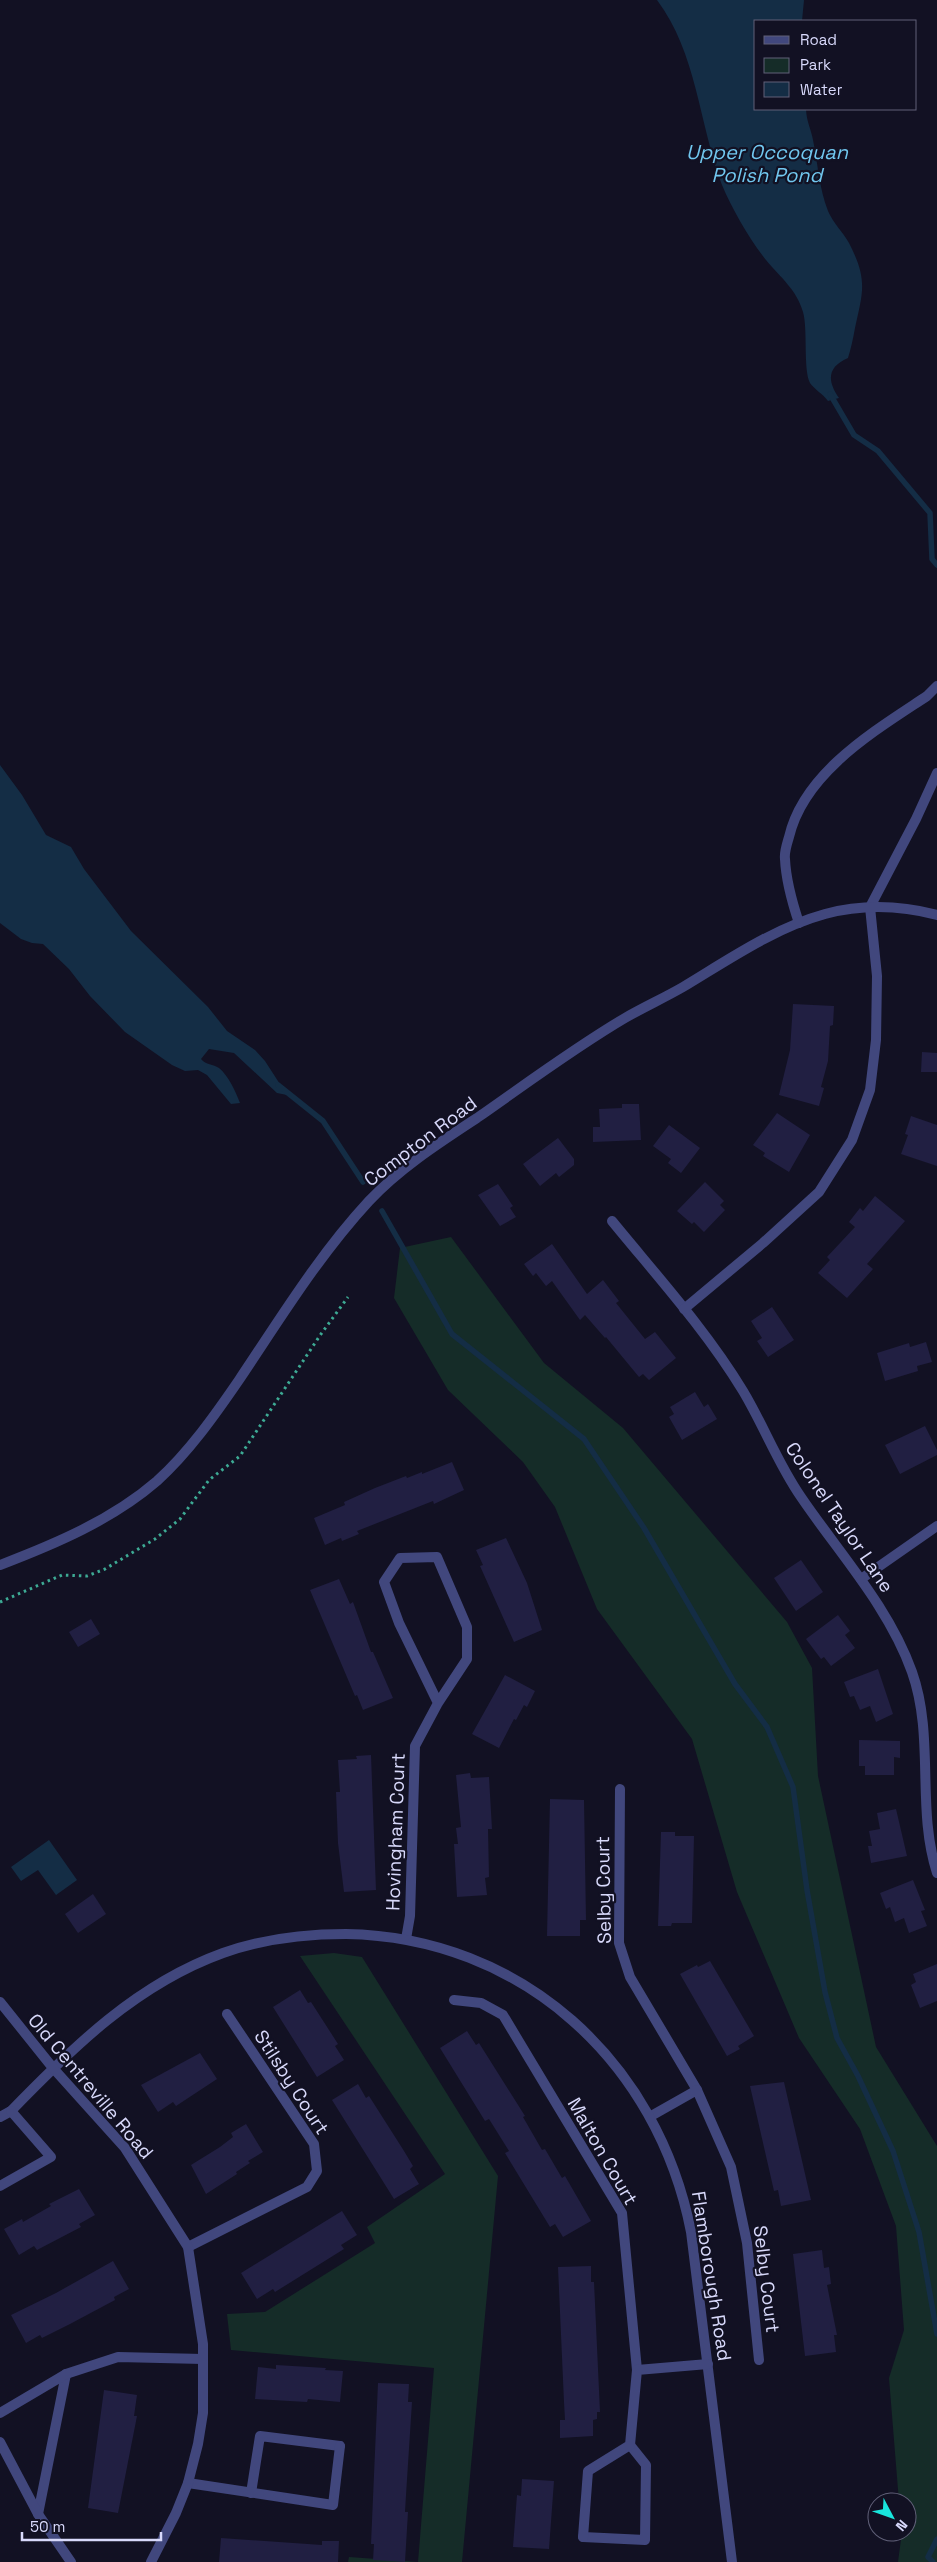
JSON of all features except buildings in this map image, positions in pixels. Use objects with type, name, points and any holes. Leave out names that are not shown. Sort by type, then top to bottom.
[{"type":"street","points":[[798,923],[791,899],[784,858],[792,823],[807,797],[856,743],[927,696],[937,686]]},
{"type":"street","points":[[684,1309],[763,1243],[819,1192],[852,1140],[870,1090],[876,1040],[876,976],[870,906],[916,819],[937,773]]},
{"type":"street","name":"Compton Road","points":[[0,1565],[80,1531],[135,1498],[173,1466],[228,1396],[312,1272],[353,1219],[387,1183],[413,1162],[625,1019],[682,988],[728,958],[798,923],[827,914],[870,906],[911,908],[937,915]]},
{"type":"street","name":"Colonel Taylor Lane","points":[[612,1221],[684,1309],[743,1392],[800,1495],[860,1579],[901,1646],[921,1708],[928,1832],[937,1873]]},
{"type":"street","points":[[860,1579],[937,1526]]},
{"type":"street","name":"Hovingham Court","points":[[406,1939],[410,1916],[415,1746],[438,1703],[467,1659],[467,1627],[437,1557],[400,1558],[384,1582],[399,1623],[438,1703]]},
{"type":"street","name":"Selby Court","points":[[620,1789],[619,1943],[630,1976],[697,2090],[731,2168],[747,2243],[758,2360]]},
{"type":"street","name":"Flamborough Road","points":[[0,2117],[11,2111],[53,2068],[94,2031],[142,1993],[180,1971],[223,1953],[271,1940],[320,1934],[370,1935],[406,1939],[450,1952],[488,1966],[512,1978],[566,2014],[590,2036],[621,2071],[651,2116],[671,2158],[686,2206],[708,2364],[732,2562]]},
{"type":"street","name":"Malton Court","points":[[454,2000],[481,2003],[503,2015],[622,2213],[637,2370],[630,2445]]},
{"type":"street","name":"Old Centreville Road","points":[[0,2002],[53,2068],[125,2148],[188,2247],[198,2308],[203,2358],[203,2413],[198,2444],[188,2483],[176,2514],[151,2562]]},
{"type":"street","name":"Stilsby Court","points":[[188,2247],[307,2187],[317,2171],[314,2144],[226,2014]]},
{"type":"street","points":[[651,2116],[697,2090]]},
{"type":"street","points":[[0,2186],[51,2157],[11,2111]]},
{"type":"street","points":[[0,2413],[66,2374],[118,2357],[203,2358]]},
{"type":"street","points":[[637,2370],[708,2364]]},
{"type":"street","points":[[38,2514],[66,2374]]},
{"type":"street","points":[[188,2483],[251,2493],[333,2505],[340,2446],[260,2436],[251,2493]]},
{"type":"street","points":[[0,2442],[38,2514],[70,2562]]},
{"type":"street","points":[[630,2445],[646,2465],[645,2540],[583,2537],[588,2471],[630,2445]]},
{"type":"path","points":[[0,1602],[62,1575],[88,1576],[106,1569],[155,1539],[180,1519],[209,1480],[240,1456],[348,1297]]},
{"type":"green space","points":[[451,1237],[544,1363],[623,1428],[787,1622],[812,1668],[818,1776],[876,2047],[937,2146],[937,2562],[898,2562],[901,2542],[917,2542],[917,2492],[898,2492],[889,2378],[904,2330],[896,2226],[860,2129],[799,2038],[737,1892],[692,1739],[597,1609],[555,1507],[523,1462],[448,1390],[394,1298],[400,1248]]},
{"type":"green space","points":[[334,1953],[362,1957],[498,2176],[462,2562],[418,2562],[434,2368],[231,2350],[227,2314],[265,2312],[375,2243],[367,2227],[445,2174],[300,1956]]},
{"type":"green space","points":[[349,2557],[418,2562],[348,2562]]},
{"type":"water","name":"Upper Occoquan Polish Pond","points":[[657,0],[804,0],[802,20],[754,20],[754,110],[806,110],[825,202],[830,215],[849,243],[859,267],[862,295],[850,351],[848,358],[836,366],[831,375],[832,386],[839,398],[828,401],[810,383],[807,368],[804,319],[800,304],[788,284],[766,260],[754,243],[726,194],[714,162],[689,66],[681,43]]},
{"type":"water","points":[[0,765],[22,795],[46,835],[71,847],[84,869],[131,931],[208,1007],[227,1031],[255,1050],[265,1061],[287,1095],[277,1093],[234,1053],[209,1049],[201,1059],[219,1068],[229,1079],[240,1103],[231,1104],[207,1075],[198,1070],[185,1071],[172,1065],[125,1032],[90,996],[69,969],[43,944],[21,939],[0,923]]},
{"type":"water","points":[[49,1840],[77,1880],[56,1895],[38,1870],[21,1881],[11,1867]]},
{"type":"waterway","points":[[830,394],[854,435],[878,451],[930,513],[932,559],[937,565]]},
{"type":"waterway","points":[[278,1085],[323,1121],[363,1182]]},
{"type":"waterway","points":[[382,1211],[452,1334],[584,1439],[644,1528],[735,1684],[767,1727],[793,1787],[807,1890],[825,1992],[837,2038],[858,2076],[893,2151],[919,2232],[937,2334]]},
{"type":"waterway","points":[[933,2562],[928,2557],[937,2539]]}]
